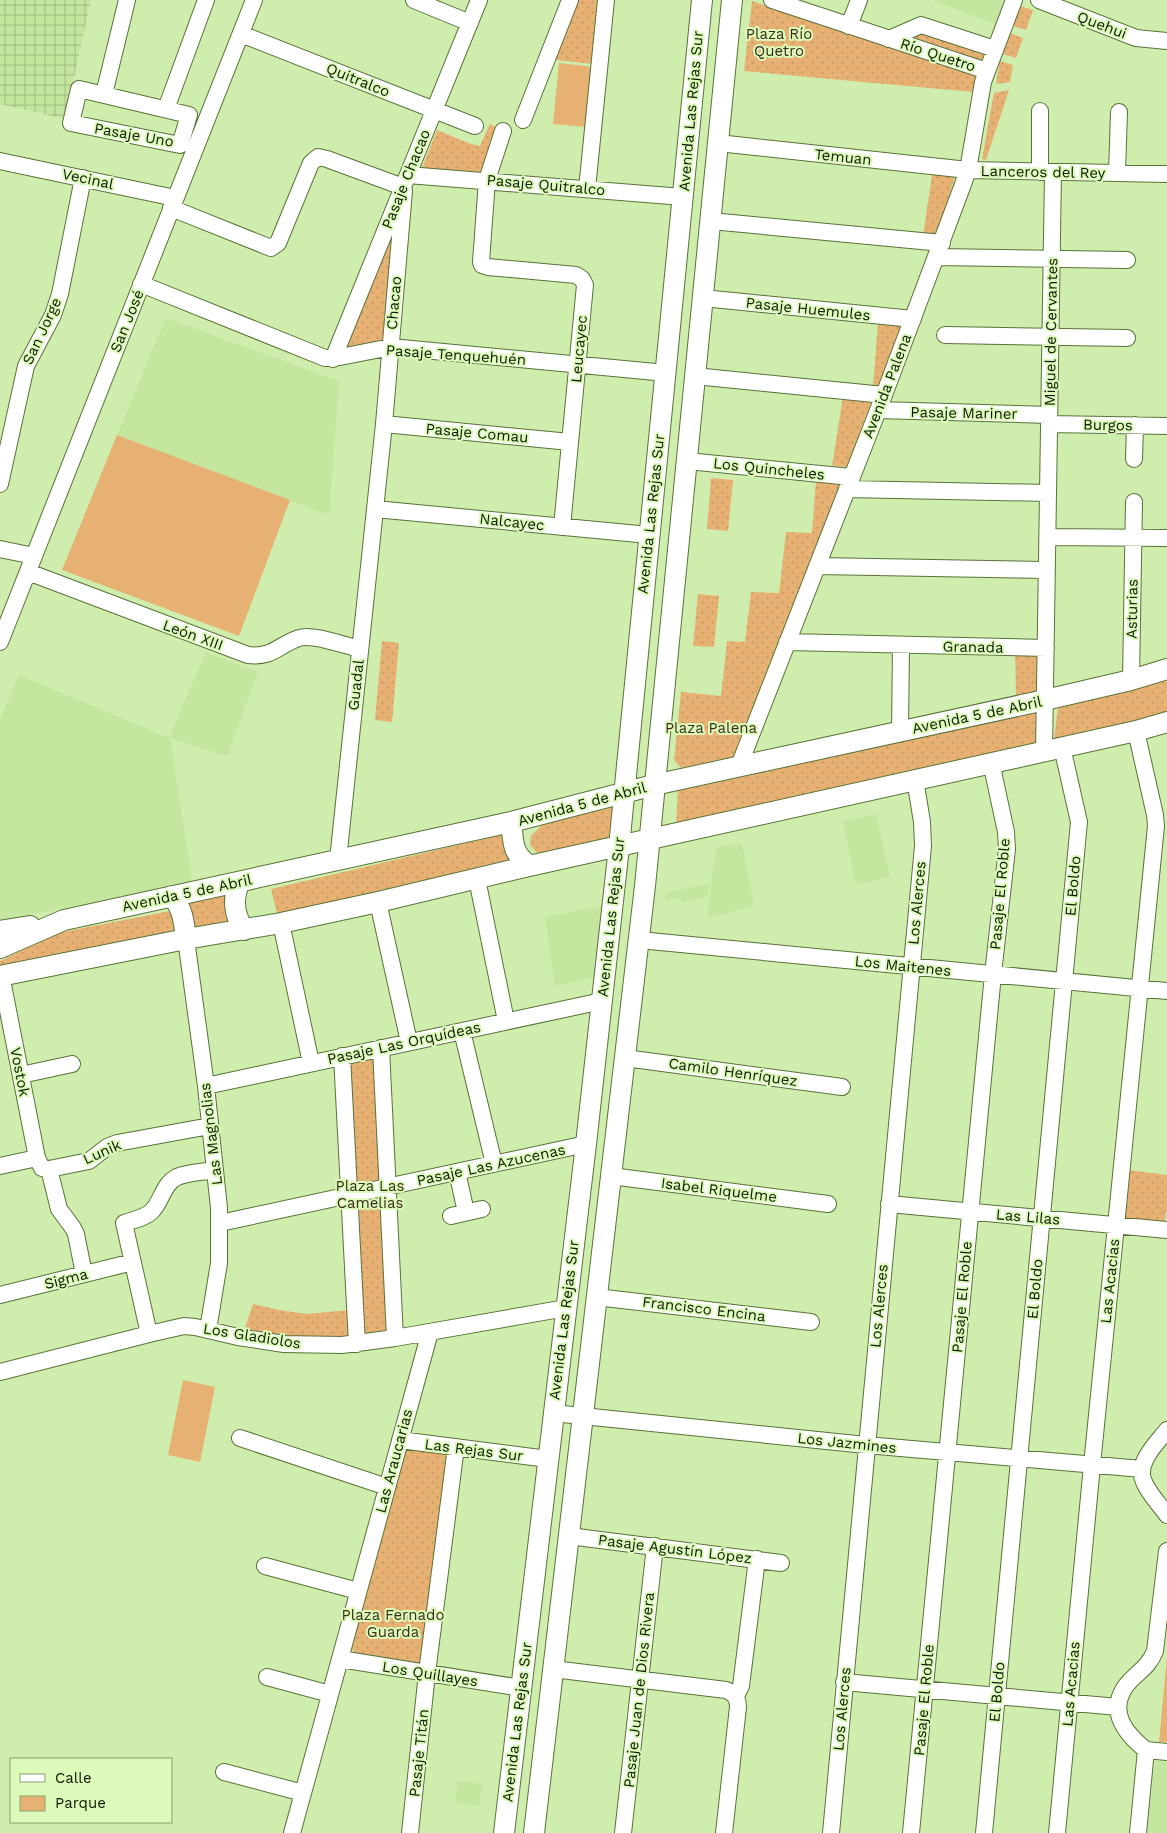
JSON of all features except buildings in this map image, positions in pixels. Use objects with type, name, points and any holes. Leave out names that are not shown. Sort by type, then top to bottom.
[{"type":"main road","name":"Avenida Las Rejas Sur","points":[[504,1833],[586,1144],[619,847],[702,0]]},
{"type":"main road","name":"Avenida Las Rejas Sur","points":[[534,1833],[650,840],[732,0]]},
{"type":"main road","name":"Avenida 5 de Abril","points":[[0,948],[64,920],[511,822],[654,785],[1045,700],[1131,680],[1167,669]]},
{"type":"main road","points":[[4,981],[186,939],[282,923],[378,902],[529,866],[1136,731],[1167,722]]},
{"type":"main road","points":[[511,822],[515,851],[529,866]]},
{"type":"main road","points":[[240,882],[236,893],[235,907],[244,930]]},
{"type":"main road","points":[[172,896],[181,909],[186,939]]},
{"type":"main road","points":[[0,931],[64,920]]},
{"type":"street","points":[[127,0],[104,94],[166,109]]},
{"type":"street","name":"Pasaje Uno","points":[[104,94],[79,89],[71,123],[180,145],[189,115],[166,109],[206,0]]},
{"type":"street","name":"San José","points":[[0,642],[254,0]]},
{"type":"street","points":[[414,0],[470,23]]},
{"type":"street","name":"Pasaje Chacao","points":[[332,358],[479,0]]},
{"type":"street","points":[[523,120],[570,0]]},
{"type":"street","points":[[587,189],[606,0]]},
{"type":"street","name":"Río Quetro","points":[[772,0],[987,71]]},
{"type":"street","points":[[849,26],[859,0]]},
{"type":"street","name":"Avenida Palena","points":[[738,766],[881,402],[968,170],[981,92],[1014,0]]},
{"type":"street","name":"Quehui","points":[[1039,0],[1136,38],[1167,40]]},
{"type":"street","name":"Río Quetro","points":[[889,39],[921,25],[995,49]]},
{"type":"street","name":"Quitralco","points":[[241,34],[474,126]]},
{"type":"street","name":"Miguel de Cervantes","points":[[1040,112],[1047,172],[1052,259],[1045,700],[1053,749]]},
{"type":"street","name":"Lanceros del Rey","points":[[1117,173],[1119,112]]},
{"type":"street","points":[[487,180],[503,131]]},
{"type":"street","name":"Temuan","points":[[718,144],[968,170]]},
{"type":"street","name":"Vecinal","points":[[0,161],[83,178],[173,203],[270,248],[278,244],[314,159],[318,157],[405,181]]},
{"type":"street","name":"Lanceros del Rey","points":[[968,170],[1167,174]]},
{"type":"street","name":"San Jorge","points":[[0,484],[24,371],[29,358],[53,315],[60,294],[83,178]]},
{"type":"street","name":"Pasaje Quitralco","points":[[405,181],[487,180],[684,197]]},
{"type":"street","name":"Leucayec","points":[[487,180],[480,262],[485,267],[576,275],[582,278],[585,285],[562,527]]},
{"type":"street","name":"Chacao","points":[[375,509],[405,181]]},
{"type":"street","points":[[711,221],[939,250],[1052,259],[1127,260]]},
{"type":"street","name":"Pasaje Tenquehuén","points":[[142,284],[318,356],[332,358],[390,347],[666,374]]},
{"type":"street","name":"Pasaje Huemules","points":[[703,298],[913,319]]},
{"type":"street","points":[[946,335],[1127,338]]},
{"type":"street","points":[[695,376],[881,402]]},
{"type":"street","name":"Pasaje Mariner","points":[[881,402],[1049,419]]},
{"type":"street","name":"Burgos","points":[[1049,419],[1167,426]]},
{"type":"street","name":"Pasaje Comau","points":[[384,424],[570,442]]},
{"type":"street","points":[[1134,459],[1135,425]]},
{"type":"street","name":"Los Quincheles","points":[[686,461],[849,483]]},
{"type":"street","points":[[849,483],[1048,493]]},
{"type":"street","name":"Asturias","points":[[1131,680],[1134,502]]},
{"type":"street","name":"Nalcayec","points":[[375,509],[649,535]]},
{"type":"street","name":"Guadal","points":[[338,860],[375,509]]},
{"type":"street","points":[[1048,537],[1167,538]]},
{"type":"street","points":[[0,549],[34,556]]},
{"type":"street","points":[[817,566],[1047,570]]},
{"type":"street","name":"León XIII","points":[[28,572],[248,655],[264,656],[299,638],[308,636],[360,649]]},
{"type":"street","name":"Granada","points":[[787,642],[1046,648]]},
{"type":"street","points":[[900,732],[901,645]]},
{"type":"street","name":"Las Acacias","points":[[1057,1833],[1156,820],[1136,731]]},
{"type":"street","name":"El Boldo","points":[[984,1833],[1079,822],[1053,749]]},
{"type":"street","name":"Pasaje El Roble","points":[[911,1833],[1007,840],[991,762]]},
{"type":"street","name":"Los Alerces","points":[[831,1833],[923,836],[915,779]]},
{"type":"street","points":[[477,879],[506,1021]]},
{"type":"street","points":[[378,902],[409,1042]]},
{"type":"street","points":[[282,923],[311,1063]]},
{"type":"street","name":"Las Magnolias","points":[[186,939],[206,1086],[220,1223],[217,1278],[208,1330]]},
{"type":"street","name":"Los Maitenes","points":[[639,940],[1167,991]]},
{"type":"street","name":"Vostok","points":[[4,981],[21,1075],[43,1164],[59,1209],[76,1234],[84,1274]]},
{"type":"street","name":"Pasaje Las Orquídeas","points":[[206,1086],[602,1001]]},
{"type":"street","points":[[462,1031],[494,1164]]},
{"type":"street","points":[[381,1048],[395,1338]]},
{"type":"street","points":[[342,1056],[357,1344]]},
{"type":"street","name":"Camilo Henríquez","points":[[625,1058],[842,1087]]},
{"type":"street","points":[[21,1075],[72,1064]]},
{"type":"street","name":"Lunik","points":[[0,1166],[89,1161],[107,1147],[117,1143],[210,1126]]},
{"type":"street","name":"Pasaje Las Azucenas","points":[[220,1223],[586,1144]]},
{"type":"street","points":[[149,1334],[124,1223],[152,1211],[164,1190],[177,1177],[215,1170]]},
{"type":"street","points":[[457,1172],[466,1212]]},
{"type":"street","name":"Isabel Riquelme","points":[[611,1176],[828,1204]]},
{"type":"street","name":"Las Lilas","points":[[889,1204],[1167,1230]]},
{"type":"street","name":"Sigma","points":[[0,1295],[133,1262]]},
{"type":"street","name":"Francisco Encina","points":[[596,1297],[811,1322]]},
{"type":"street","name":"Los Gladiolos","points":[[0,1372],[184,1326],[284,1344],[327,1346],[357,1344],[395,1338],[566,1308]]},
{"type":"street","name":"Las Araucarias","points":[[292,1833],[430,1332]]},
{"type":"street","name":"Los Jazmines","points":[[553,1413],[866,1445],[1142,1469]]},
{"type":"street","points":[[1167,1430],[1146,1457],[1142,1469],[1143,1481],[1167,1516]]},
{"type":"street","points":[[240,1438],[387,1488]]},
{"type":"street","name":"Las Rejas Sur","points":[[400,1440],[548,1459]]},
{"type":"street","points":[[428,1673],[456,1447]]},
{"type":"street","name":"Pasaje Agustín López","points":[[569,1536],[781,1562]]},
{"type":"street","name":"Pasaje Juan de Dios Rivera","points":[[623,1833],[655,1546]]},
{"type":"street","points":[[1167,1551],[1155,1651],[1144,1669],[1126,1687],[1120,1697],[1118,1707],[1119,1720],[1126,1732],[1146,1750],[1167,1752]]},
{"type":"street","points":[[724,1833],[738,1707],[736,1696],[741,1686],[757,1559]]},
{"type":"street","points":[[264,1566],[358,1592]]},
{"type":"street","name":"Los Quillayes","points":[[340,1659],[521,1688]]},
{"type":"street","points":[[553,1669],[726,1690],[736,1696]]},
{"type":"street","name":"Pasaje Titán","points":[[410,1833],[428,1673]]},
{"type":"street","points":[[267,1677],[330,1694]]},
{"type":"street","points":[[844,1682],[1118,1707]]},
{"type":"street","points":[[1138,1833],[1146,1750]]},
{"type":"street","points":[[224,1772],[303,1793]]},
{"type":"shaded area","points":[[0,0],[91,0],[65,119],[0,104]]},
{"type":"shaded area","points":[[934,0],[1007,0],[998,25]]},
{"type":"shaded area","points":[[166,318],[339,381],[329,515],[117,435]]},
{"type":"shaded area","points":[[206,652],[258,672],[227,756],[170,738],[192,882],[0,921],[0,720],[19,675],[169,738]]},
{"type":"shaded area","points":[[876,814],[890,877],[856,884],[843,821]]},
{"type":"shaded area","points":[[742,843],[754,906],[707,918],[716,848]]},
{"type":"shaded area","points":[[710,883],[707,896],[681,903],[681,897],[665,901],[666,893]]},
{"type":"shaded area","points":[[604,906],[596,977],[555,986],[545,917]]},
{"type":"shaded area","points":[[1155,1761],[1167,1763],[1167,1833],[1147,1833]]},
{"type":"shaded area","points":[[458,1781],[482,1784],[479,1806],[455,1803]]},
{"type":"green space","points":[[577,0],[609,0],[602,65],[555,60]]},
{"type":"green space","name":"Plaza Río Quetro","points":[[752,1],[977,75],[973,92],[744,71]]},
{"type":"green space","points":[[1020,6],[1033,10],[1026,30],[1013,26]]},
{"type":"green space","points":[[918,31],[981,50],[984,54],[983,59],[978,61],[915,42],[913,38],[914,33]]},
{"type":"green space","points":[[1010,33],[1023,38],[1016,58],[1003,54]]},
{"type":"green space","points":[[1000,61],[1013,65],[1010,82],[996,84]]},
{"type":"green space","points":[[559,63],[593,67],[587,127],[553,124]]},
{"type":"green space","points":[[1009,90],[986,160],[982,159],[994,93]]},
{"type":"green space","points":[[490,124],[503,130],[490,178],[420,173],[437,130],[480,146]]},
{"type":"green space","points":[[933,168],[957,170],[936,237],[923,236]]},
{"type":"green space","points":[[401,197],[385,347],[336,355]]},
{"type":"green space","points":[[878,323],[903,326],[882,387],[873,386]]},
{"type":"green space","points":[[843,397],[872,400],[847,467],[832,466]]},
{"type":"green space","points":[[117,435],[290,500],[239,636],[62,570]]},
{"type":"green space","points":[[711,478],[733,480],[728,531],[707,529]]},
{"type":"green space","name":"Plaza Palena","points":[[816,480],[843,483],[737,756],[681,768],[674,760],[681,692],[721,696],[727,641],[745,642],[751,592],[779,593],[786,532],[812,533]]},
{"type":"green space","points":[[698,594],[719,596],[714,647],[693,646]]},
{"type":"green space","points":[[382,641],[399,643],[392,722],[375,720]]},
{"type":"green space","points":[[1015,650],[1039,652],[1039,692],[1016,698]]},
{"type":"green space","points":[[1167,677],[1167,713],[1054,739],[1058,707],[1153,683]]},
{"type":"green space","points":[[1039,708],[1037,746],[676,827],[678,788]]},
{"type":"green space","points":[[614,807],[608,841],[540,856],[530,845],[531,836],[543,824]]},
{"type":"green space","points":[[509,833],[516,863],[278,918],[271,889]]},
{"type":"green space","points":[[227,892],[233,924],[192,931],[187,904],[189,901]]},
{"type":"green space","points":[[175,910],[180,932],[0,969],[0,961],[58,933]]},
{"type":"green space","name":"Plaza Las Camelias","points":[[375,1055],[389,1331],[363,1335],[348,1060]]},
{"type":"green space","points":[[1128,1170],[1167,1175],[1167,1210],[1164,1225],[1122,1221]]},
{"type":"green space","points":[[253,1304],[307,1314],[349,1310],[352,1335],[312,1339],[268,1336],[244,1331]]},
{"type":"green space","points":[[183,1380],[215,1387],[200,1462],[168,1455]]},
{"type":"green space","name":"Plaza Fernado Guarda","points":[[407,1448],[452,1452],[423,1667],[357,1655],[350,1647],[401,1456]]},
{"type":"green space","points":[[1167,1656],[1167,1742],[1159,1742]]}]
